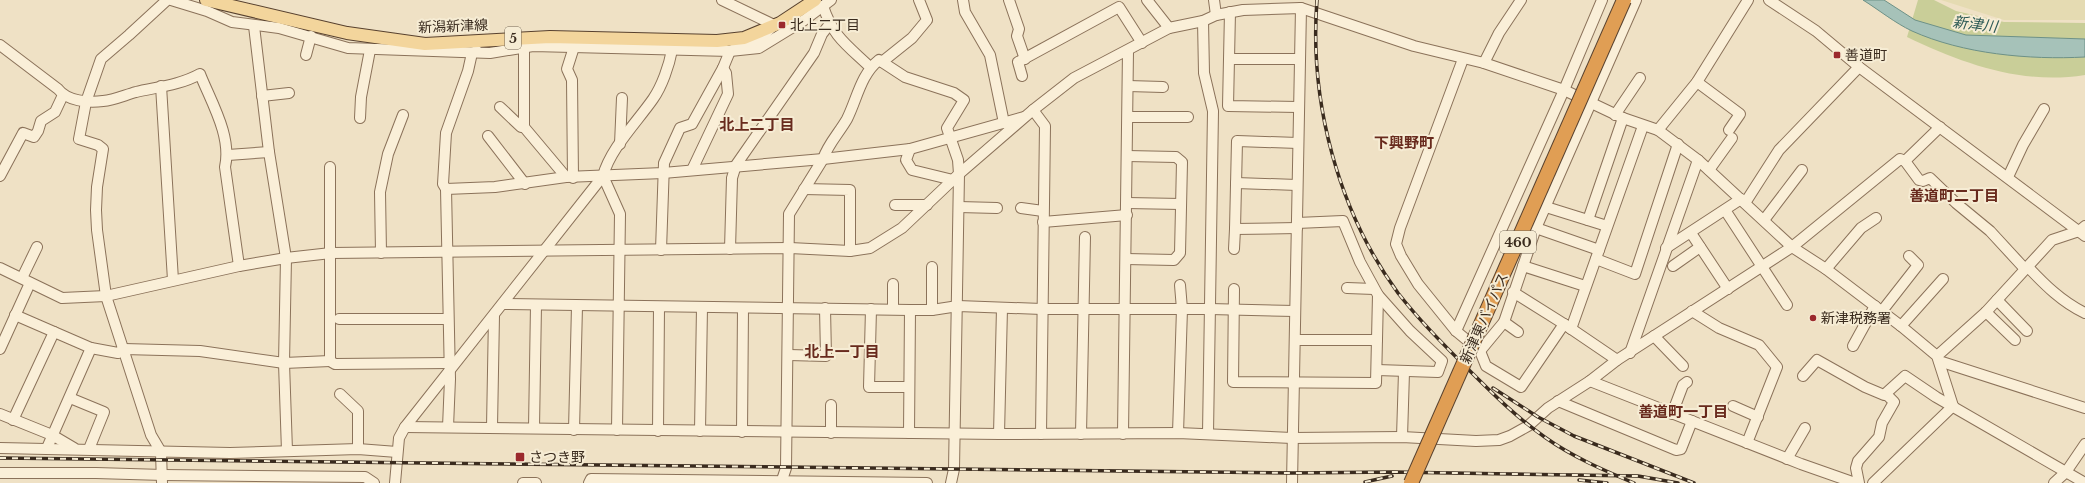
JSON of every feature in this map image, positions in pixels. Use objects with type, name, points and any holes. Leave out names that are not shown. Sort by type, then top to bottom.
[{"type":"highway","name":"新津東バイパス","points":[[1402,483],[1614,0]]},
{"type":"highway","name":"新津東バイパス","points":[[1411,483],[1624,0]]},
{"type":"main road","name":"新潟新津線","points":[[206,0],[374,38],[425,44],[550,37],[717,41],[744,38],[823,2]]},
{"type":"street","points":[[162,479],[161,452],[151,435],[106,296],[97,230],[96,210],[97,187],[103,149],[98,144],[79,139],[86,102],[100,59],[130,35],[167,0]]},
{"type":"street","points":[[171,0],[207,11],[232,22],[279,28],[312,36],[348,48],[472,53],[490,53],[524,49],[533,46],[730,51],[759,48],[803,21],[823,2],[829,25],[838,37],[870,67]]},
{"type":"street","points":[[661,250],[664,163],[680,128],[692,124],[723,68],[730,51],[760,39],[777,24],[722,0]]},
{"type":"street","points":[[882,62],[912,38],[927,20],[919,0]]},
{"type":"street","points":[[963,0],[965,12],[990,55],[1004,123]]},
{"type":"street","points":[[1008,0],[1019,29],[1018,36],[1025,58]]},
{"type":"street","points":[[1147,0],[1169,28]]},
{"type":"street","points":[[1214,0],[1216,15]]},
{"type":"street","points":[[1484,63],[1499,33],[1521,0]]},
{"type":"street","points":[[1456,331],[1564,90],[1602,0]]},
{"type":"street","points":[[1480,351],[1504,322],[1536,228],[1636,0]]},
{"type":"street","points":[[1658,130],[1697,82],[1748,0]]},
{"type":"street","points":[[1769,0],[1816,31],[1859,67],[2083,231]]},
{"type":"street","points":[[1022,76],[1018,62],[1119,7],[1142,43]]},
{"type":"street","points":[[1292,483],[1300,8]]},
{"type":"street","points":[[0,268],[62,298],[106,296],[239,266],[286,258],[331,253],[545,252],[790,248],[850,250],[870,248],[902,228],[956,177],[1030,113],[1074,78],[1169,28],[1203,20],[1216,15],[1243,10],[1300,8],[1414,46],[1484,63],[1564,90],[1619,117],[1658,130],[1698,160],[1792,247],[1826,269],[1901,326],[1938,359],[2085,408]]},
{"type":"street","points":[[1230,12],[1228,106],[1298,107]]},
{"type":"street","points":[[1203,20],[1204,73],[1213,111],[1208,434]]},
{"type":"street","points":[[730,249],[732,178],[736,165],[814,53],[822,34],[829,25]]},
{"type":"street","points":[[254,26],[269,152],[286,258],[284,363],[287,451]]},
{"type":"street","points":[[306,55],[312,36]]},
{"type":"street","points":[[472,53],[511,43],[518,38]]},
{"type":"street","points":[[570,178],[572,80],[567,69],[574,47]]},
{"type":"street","points":[[1,49],[58,89],[63,95],[86,102],[104,102],[161,86],[184,82],[200,74],[224,134],[228,155],[225,166],[239,266]]},
{"type":"street","points":[[524,49],[524,127]]},
{"type":"street","points":[[360,118],[361,97],[370,50]]},
{"type":"street","points":[[395,483],[399,438],[405,427],[449,367],[504,304],[603,176],[620,144],[654,97],[672,50]]},
{"type":"street","points":[[1123,434],[1128,50]]},
{"type":"street","points":[[448,428],[449,367],[446,189],[443,184],[446,133],[468,71],[472,53]]},
{"type":"street","points":[[1230,59],[1300,59]]},
{"type":"street","points":[[1464,59],[1400,228],[1396,244],[1401,256],[1418,284],[1456,331],[1480,351],[1486,366],[1521,387],[1568,326],[1586,286],[1598,254],[1606,226],[1643,126]]},
{"type":"street","points":[[782,482],[786,472],[789,355],[789,214],[823,159],[826,149],[846,120],[870,67],[879,60],[905,77],[954,93],[964,100],[947,128],[958,160],[956,177],[959,207],[954,469],[951,483]]},
{"type":"street","points":[[1666,248],[1724,210],[1743,201],[1779,150],[1859,67]]},
{"type":"street","points":[[692,170],[728,94],[726,74],[723,68]]},
{"type":"street","points":[[1588,220],[1619,117],[1640,78]]},
{"type":"street","points":[[1697,82],[1740,114],[1731,134],[1709,170]]},
{"type":"street","points":[[161,86],[172,280]]},
{"type":"street","points":[[1128,86],[1163,87]]},
{"type":"street","points":[[262,96],[289,94]]},
{"type":"street","points":[[0,176],[23,133],[34,137],[38,131],[41,121],[55,112],[63,95]]},
{"type":"street","points":[[620,144],[622,98]]},
{"type":"street","points":[[500,107],[521,127],[524,127],[570,178]]},
{"type":"street","points":[[2008,177],[2023,144],[2044,109]]},
{"type":"street","points":[[446,189],[495,187],[570,178],[663,173],[736,165],[823,159],[910,149],[1004,123],[1030,113]]},
{"type":"street","points":[[1030,113],[1045,126],[1041,434]]},
{"type":"street","points":[[381,253],[380,192],[388,154],[403,115]]},
{"type":"street","points":[[1128,117],[1188,117]]},
{"type":"street","points":[[405,427],[954,434],[1178,433],[1292,438],[1402,437],[1476,441],[1499,440],[1528,426],[1558,401],[1590,381],[1617,360],[1792,247],[1900,160],[1905,161],[1940,127]]},
{"type":"street","points":[[488,136],[525,184]]},
{"type":"street","points":[[1234,249],[1236,141],[1298,143]]},
{"type":"street","points":[[1536,228],[1598,254],[1635,274],[1678,144]]},
{"type":"street","points":[[910,149],[906,160],[912,170],[956,177]]},
{"type":"street","points":[[228,155],[269,152]]},
{"type":"street","points":[[1126,259],[1174,260],[1180,253],[1182,162],[1176,157],[1127,156]]},
{"type":"street","points":[[1630,353],[1698,160]]},
{"type":"street","points":[[1905,161],[1919,180],[1923,181],[1930,178],[1956,203],[1990,231],[2053,293],[2072,307],[2085,313]]},
{"type":"street","points":[[330,167],[330,361]]},
{"type":"street","points":[[1764,220],[1802,170]]},
{"type":"street","points":[[603,176],[620,214],[621,250],[618,306],[617,430]]},
{"type":"street","points":[[1236,184],[1297,184]]},
{"type":"street","points":[[804,189],[850,190],[850,250]]},
{"type":"street","points":[[1127,203],[1181,204]]},
{"type":"street","points":[[895,205],[927,205]]},
{"type":"street","points":[[959,207],[997,208]]},
{"type":"street","points":[[1546,207],[1606,226]]},
{"type":"street","points":[[1021,208],[1043,211]]},
{"type":"street","points":[[1724,210],[1787,305]]},
{"type":"street","points":[[1043,222],[1127,215]]},
{"type":"street","points":[[1826,269],[1861,228],[1876,218]]},
{"type":"street","points":[[1235,229],[1343,221],[1360,262],[1376,292],[1410,330],[1442,361],[1438,372],[1377,370]]},
{"type":"street","points":[[1938,359],[1986,312],[2052,240],[2083,231]]},
{"type":"street","points":[[1691,233],[1728,288]]},
{"type":"street","points":[[1081,434],[1085,237]]},
{"type":"street","points":[[1674,266],[1700,247]]},
{"type":"street","points":[[0,349],[15,315],[37,248]]},
{"type":"street","points":[[1853,346],[1878,309],[1918,265],[1909,256]]},
{"type":"street","points":[[1523,266],[1586,286]]},
{"type":"street","points":[[932,267],[932,310]]},
{"type":"street","points":[[1901,326],[1943,279]]},
{"type":"street","points":[[893,284],[893,309]]},
{"type":"street","points":[[1178,433],[1182,309],[1180,285]]},
{"type":"street","points":[[1348,288],[1376,292]]},
{"type":"street","points":[[1234,289],[1233,382],[1376,383],[1376,292]]},
{"type":"street","points":[[1513,292],[1568,326],[1617,360]]},
{"type":"street","points":[[1997,300],[2027,331]]},
{"type":"street","points":[[504,304],[910,310],[932,310],[958,306],[1042,309],[1210,309],[1295,311]]},
{"type":"street","points":[[534,428],[536,305]]},
{"type":"street","points":[[574,430],[577,306]]},
{"type":"street","points":[[658,431],[659,307]]},
{"type":"street","points":[[700,431],[702,307]]},
{"type":"street","points":[[742,432],[743,308]]},
{"type":"street","points":[[789,355],[826,356],[825,308]]},
{"type":"street","points":[[999,434],[1002,308]]},
{"type":"street","points":[[870,309],[869,387],[908,387]]},
{"type":"street","points":[[909,433],[908,387],[910,310]]},
{"type":"street","points":[[1692,311],[1719,328],[1759,344],[1777,367],[1747,443]]},
{"type":"street","points":[[1986,312],[2015,340]]},
{"type":"street","points":[[15,315],[91,348],[118,353],[124,349],[200,351],[284,363],[330,361],[335,364],[449,367]]},
{"type":"street","points":[[492,428],[494,316]]},
{"type":"street","points":[[339,319],[448,319]]},
{"type":"street","points":[[1504,322],[1518,332]]},
{"type":"street","points":[[13,420],[54,332]]},
{"type":"street","points":[[1654,336],[1683,366]]},
{"type":"street","points":[[1295,340],[1376,340]]},
{"type":"street","points":[[47,448],[91,348]]},
{"type":"street","points":[[1938,359],[1953,406]]},
{"type":"street","points":[[1803,376],[1817,360],[1865,387],[1886,394],[1894,402],[1882,423],[1878,437],[1858,461],[1856,468],[1860,483]]},
{"type":"street","points":[[1402,437],[1404,372]]},
{"type":"street","points":[[1886,394],[1905,376],[1953,406],[2085,483]]},
{"type":"street","points":[[1590,381],[1786,459],[1854,483]]},
{"type":"street","points":[[1672,414],[1683,385],[1687,382]]},
{"type":"street","points":[[340,394],[358,411],[358,448]]},
{"type":"street","points":[[70,398],[104,412],[89,449]]},
{"type":"street","points":[[1558,401],[1676,450],[1681,449],[1692,422]]},
{"type":"street","points":[[831,405],[831,433]]},
{"type":"street","points":[[1733,406],[1758,417]]},
{"type":"street","points":[[1874,483],[1953,406]]},
{"type":"street","points":[[0,414],[52,435],[75,449]]},
{"type":"street","points":[[1786,459],[1805,428]]},
{"type":"street","points":[[2054,483],[2066,472],[2085,444]]},
{"type":"street","points":[[0,448],[230,452],[358,448],[397,452]]},
{"type":"street","points":[[92,483],[96,472]]},
{"type":"street","points":[[0,473],[96,472],[162,479],[286,479],[365,477],[374,483]]},
{"type":"street","points":[[46,483],[51,473]]},
{"type":"street","points":[[589,483],[591,479],[682,482],[927,483]]},
{"type":"street","points":[[523,483],[536,483]]},
{"type":"shaded area","points":[[1941,0],[2085,0],[2085,20],[2004,20]]},
{"type":"green space","points":[[1918,0],[1934,0],[1956,11],[2004,22],[2085,23],[2085,75],[2038,77],[1993,70],[1971,64],[1928,47],[1907,37]]},
{"type":"water","points":[[1863,0],[1884,0],[1915,20],[1966,35],[2085,39],[2085,57],[2064,58],[1997,54],[1953,45],[1932,39],[1906,28]]},
{"type":"railway","points":[[1317,0],[1316,38],[1318,77],[1323,115],[1332,154],[1344,191],[1359,227],[1377,261],[1398,293],[1440,341],[1515,414],[1556,445],[1600,468],[1634,483]]},
{"type":"railway","points":[[1493,388],[1538,417],[1574,436],[1694,483]]},
{"type":"railway","points":[[0,458],[1292,473],[1393,472],[1638,476],[1678,483]]},
{"type":"railway","points":[[1365,482],[1392,476]]},
{"type":"railway","points":[[1579,480],[1607,483]]},
{"type":"place","name":"北上二丁目","points":[[782,25]]},
{"type":"place","name":"善道町","points":[[1837,55]]},
{"type":"place","name":"新津税務署","points":[[1813,318]]},
{"type":"place","name":"さつき野","points":[[520,457]]},
{"type":"district","name":"北上二丁目","points":[[757,124]]},
{"type":"district","name":"下興野町","points":[[1404,142]]},
{"type":"district","name":"善道町二丁目","points":[[1954,195]]},
{"type":"district","name":"北上一丁目","points":[[842,351]]},
{"type":"district","name":"善道町一丁目","points":[[1683,411]]},
{"type":"water label","name":"新津川","points":[[1975,24]]}]
